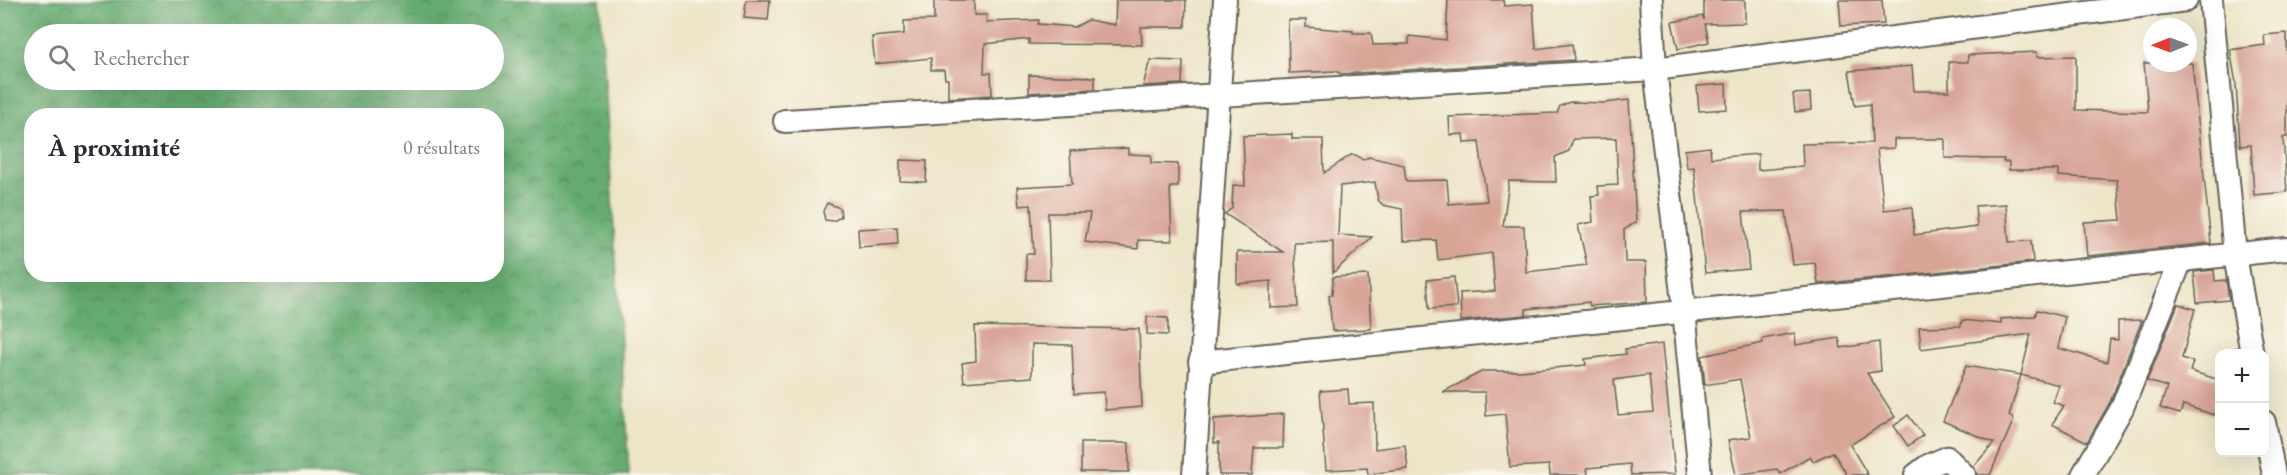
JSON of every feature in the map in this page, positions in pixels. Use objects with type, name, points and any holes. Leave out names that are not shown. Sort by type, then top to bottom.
[{"type":"street","points":[[1194,475],[1220,94],[1224,0]]},
{"type":"street","points":[[1651,0],[1655,69],[1700,475]]},
{"type":"street","points":[[785,121],[1655,69],[2186,0]]},
{"type":"street","points":[[2211,0],[2235,255],[2251,349]]},
{"type":"street","points":[[1200,362],[2287,249]]},
{"type":"street","points":[[2083,475],[2122,408],[2181,261]]},
{"type":"street","points":[[2269,446],[2274,475]]},
{"type":"street","points":[[1916,475],[1928,466],[1947,458],[1964,475]]},
{"type":"green space","points":[[0,0],[600,0],[629,475],[0,475]]},
{"type":"building","points":[[746,0],[770,0],[768,20],[744,18]]},
{"type":"building","points":[[934,0],[974,0],[974,15],[987,15],[986,22],[1039,20],[1038,24],[1075,27],[1088,20],[1115,25],[1116,0],[1186,0],[1185,27],[1141,27],[1142,45],[1029,44],[1029,39],[985,44],[984,73],[991,73],[992,95],[948,98],[948,79],[945,79],[944,70],[931,70],[931,58],[875,64],[872,37],[904,34],[904,21],[934,20]]},
{"type":"building","points":[[1448,0],[1503,0],[1504,6],[1533,4],[1536,49],[1572,44],[1574,60],[1341,74],[1336,71],[1289,73],[1288,20],[1306,20],[1306,27],[1371,33],[1373,45],[1409,44],[1409,36],[1446,40]]},
{"type":"building","points":[[1704,0],[1745,0],[1745,23],[1705,24],[1709,42],[1678,49],[1672,22],[1703,16],[1704,20]]},
{"type":"building","points":[[1839,0],[1882,0],[1884,24],[1841,26]]},
{"type":"building","points":[[2287,33],[2287,137],[2283,137],[2287,192],[2254,195],[2251,145],[2240,146],[2236,83],[2230,50],[2265,45],[2264,35]]},
{"type":"building","points":[[2037,52],[2037,57],[2076,56],[2076,110],[2148,112],[2145,72],[2193,72],[2211,243],[2087,256],[2084,222],[2121,220],[2117,180],[2058,176],[2058,170],[2009,170],[2009,162],[2003,162],[2004,159],[1945,158],[1945,139],[1894,139],[1894,148],[1877,149],[1884,210],[1912,207],[1914,235],[1977,227],[1975,206],[2006,204],[2009,242],[2031,241],[2033,262],[1818,284],[1815,263],[1793,265],[1786,211],[1743,212],[1749,269],[1705,273],[1694,167],[1687,168],[1685,150],[1710,147],[1711,158],[1758,154],[1758,170],[1803,166],[1802,144],[1872,143],[1870,104],[1855,106],[1849,71],[1912,66],[1914,91],[1949,91],[1949,62],[1968,62],[1968,55]]},
{"type":"building","points":[[1150,60],[1183,61],[1182,84],[1143,86]]},
{"type":"building","points":[[1029,75],[1095,77],[1095,89],[1029,93]]},
{"type":"building","points":[[1726,84],[1727,109],[1699,111],[1697,86]]},
{"type":"building","points":[[1810,93],[1811,110],[1795,112],[1793,94]]},
{"type":"building","points":[[1629,100],[1636,222],[1624,230],[1625,262],[1646,262],[1647,302],[1590,306],[1589,302],[1526,309],[1526,315],[1461,321],[1460,293],[1495,291],[1492,253],[1438,260],[1436,240],[1403,241],[1402,209],[1383,205],[1378,200],[1375,182],[1340,186],[1338,235],[1372,237],[1333,273],[1333,242],[1294,243],[1298,307],[1271,308],[1271,281],[1237,284],[1237,252],[1283,252],[1225,214],[1232,208],[1233,185],[1245,186],[1243,136],[1292,134],[1292,139],[1323,139],[1324,173],[1351,155],[1356,155],[1363,160],[1369,157],[1404,165],[1406,181],[1447,180],[1449,204],[1487,201],[1479,142],[1464,143],[1463,134],[1450,135],[1449,117],[1557,113],[1560,106],[1570,102],[1604,103]],"holes":[[[1616,138],[1618,185],[1598,186],[1599,195],[1591,196],[1593,222],[1578,225],[1587,265],[1526,272],[1524,226],[1503,226],[1509,181],[1556,182],[1555,157],[1569,151],[1573,139]]]},
{"type":"building","points":[[1128,148],[1128,154],[1151,155],[1151,163],[1178,164],[1178,187],[1170,187],[1172,241],[1138,240],[1138,249],[1085,242],[1090,213],[1048,213],[1050,280],[1026,280],[1026,254],[1034,254],[1031,205],[1019,206],[1017,187],[1072,184],[1070,151]]},
{"type":"building","points":[[900,160],[927,161],[926,182],[900,181]]},
{"type":"building","points":[[827,203],[840,208],[841,217],[833,221],[825,220],[823,211]]},
{"type":"building","points":[[897,227],[898,244],[859,247],[858,229]]},
{"type":"building","points":[[2214,270],[2215,281],[2226,280],[2229,300],[2197,303],[2194,272]]},
{"type":"building","points":[[1368,275],[1371,329],[1332,331],[1329,295],[1332,295],[1333,277]]},
{"type":"building","points":[[1454,277],[1457,307],[1429,309],[1427,280]]},
{"type":"building","points":[[2178,304],[2195,309],[2182,358],[2193,362],[2190,371],[2215,378],[2214,415],[2183,405],[2180,414],[2160,408],[2167,387],[2147,381]]},
{"type":"building","points":[[2037,310],[2065,317],[2058,348],[2107,362],[2110,339],[2118,340],[2118,321],[2142,320],[2110,402],[2087,442],[2052,424],[2064,406],[2053,402],[2059,385],[2021,375],[2031,334],[1921,349],[1919,327],[1961,326],[1962,320],[2001,324],[2001,319],[2035,316]]},
{"type":"building","points":[[1147,317],[1168,318],[1168,335],[1147,334]]},
{"type":"building","points":[[975,326],[1139,329],[1142,407],[1105,410],[1104,392],[1074,394],[1072,345],[1032,344],[1032,377],[964,382],[962,363],[976,361]]},
{"type":"building","points":[[1795,333],[1796,345],[1839,338],[1841,348],[1879,342],[1881,371],[1867,373],[1895,417],[1850,445],[1868,475],[1847,475],[1833,452],[1813,461],[1810,456],[1780,474],[1777,469],[1736,475],[1728,440],[1751,437],[1740,379],[1705,385],[1702,356],[1763,343],[1762,339]]},
{"type":"building","points":[[1662,344],[1675,474],[1631,475],[1630,464],[1587,468],[1588,475],[1550,475],[1549,465],[1510,467],[1505,414],[1486,416],[1485,392],[1443,392],[1483,371],[1520,371],[1586,365],[1585,359],[1626,354],[1625,349]],"holes":[[[1649,375],[1653,412],[1618,415],[1614,380]]]},
{"type":"building","points":[[1966,366],[2021,375],[2009,416],[2014,419],[1990,475],[1977,475],[1974,466],[1994,443],[1943,421]]},
{"type":"building","points":[[1348,389],[1349,404],[1374,403],[1375,449],[1405,445],[1408,469],[1368,474],[1367,468],[1326,470],[1320,391]]},
{"type":"building","points":[[1284,414],[1283,448],[1254,448],[1252,475],[1219,475],[1219,442],[1214,443],[1214,419]]},
{"type":"building","points":[[1908,415],[1923,435],[1908,446],[1894,426]]},
{"type":"building","points":[[1081,443],[1129,443],[1129,472],[1081,472]]}]
